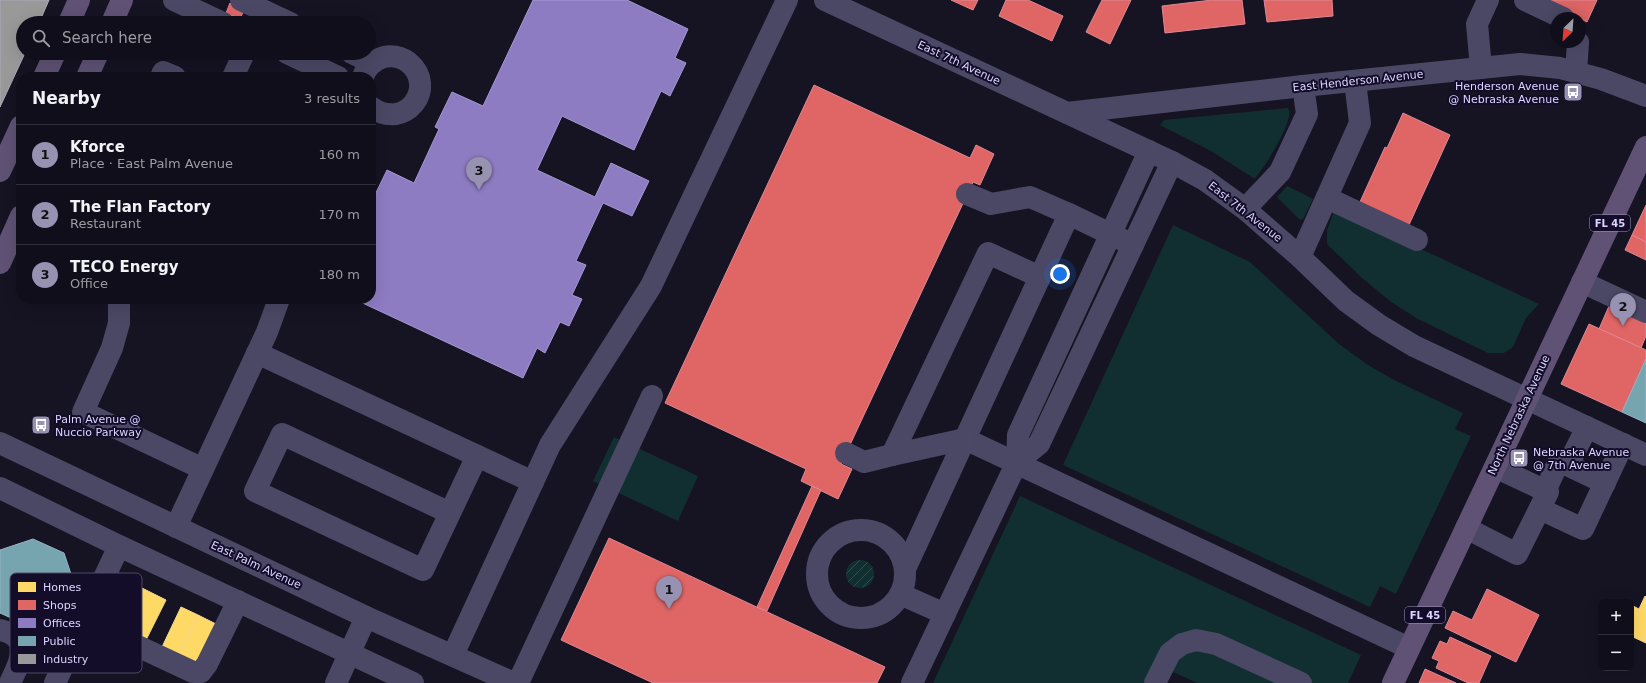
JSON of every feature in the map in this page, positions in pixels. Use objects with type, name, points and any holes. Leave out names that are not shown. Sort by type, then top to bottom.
[{"type":"main road","points":[[72,16],[79,0]]},
{"type":"main road","points":[[115,16],[122,0]]},
{"type":"main road","points":[[46,72],[52,60]]},
{"type":"main road","points":[[89,72],[95,60]]},
{"type":"main road","points":[[0,171],[16,137]]},
{"type":"main road","name":"North Nebraska Avenue","points":[[1393,683],[1646,147]]},
{"type":"main road","points":[[0,263],[16,227]]},
{"type":"street","points":[[241,0],[259,16]]},
{"type":"street","points":[[453,655],[550,445],[652,286],[787,0]]},
{"type":"street","name":"East 7th Avenue","points":[[825,0],[1149,151],[1205,180],[1245,209],[1300,257],[1346,301],[1379,325],[1414,346],[1646,454]]},
{"type":"street","points":[[1481,68],[1477,24],[1488,0]]},
{"type":"street","points":[[1525,0],[1551,12]]},
{"type":"street","points":[[182,2],[209,16]]},
{"type":"street","points":[[1576,73],[1578,48]]},
{"type":"street","points":[[359,60],[368,70],[378,59],[397,57],[406,60],[416,71],[420,84],[419,94],[415,103],[408,110],[399,114],[389,115],[376,110]]},
{"type":"street","points":[[235,72],[241,60]]},
{"type":"street","points":[[303,60],[328,72]]},
{"type":"street","name":"East Henderson Avenue","points":[[1066,113],[1303,86],[1520,64],[1560,68],[1600,79],[1646,96]]},
{"type":"street","points":[[1300,257],[1360,123],[1355,81]]},
{"type":"street","points":[[1245,209],[1280,172],[1307,114],[1303,86]]},
{"type":"street","points":[[912,683],[1016,462],[1018,435],[1149,151]]},
{"type":"street","points":[[1016,462],[1039,444],[1172,162]]},
{"type":"street","points":[[967,194],[991,204],[1030,197],[1133,244]]},
{"type":"street","points":[[1327,198],[1417,240]]},
{"type":"street","points":[[905,569],[1069,214]]},
{"type":"street","points":[[892,455],[988,253],[1040,277]]},
{"type":"street","points":[[1582,282],[1646,312]]},
{"type":"street","points":[[119,304],[119,323],[112,348],[83,412],[203,469]]},
{"type":"street","points":[[176,527],[257,353],[278,304]]},
{"type":"street","points":[[257,353],[533,482]]},
{"type":"street","points":[[518,683],[652,396]]},
{"type":"street","points":[[1568,465],[1587,427]]},
{"type":"street","points":[[450,513],[282,434],[255,491],[423,570],[450,513],[477,456]]},
{"type":"street","points":[[846,453],[864,462],[965,438],[1409,648]]},
{"type":"street","name":"East Palm Avenue","points":[[0,443],[366,617],[514,683]]},
{"type":"street","points":[[1495,467],[1583,529],[1623,444]]},
{"type":"street","points":[[1466,528],[1517,554],[1559,461],[1605,483]]},
{"type":"street","points":[[0,488],[119,546],[413,683]]},
{"type":"street","points":[[853,530],[868,530],[881,534],[894,544],[902,556],[905,569],[904,587],[897,600],[886,611],[872,618],[857,619],[842,615],[830,607],[821,596],[816,583],[816,568],[820,555],[828,543],[840,535],[853,530]]},
{"type":"street","points":[[106,573],[119,546]]},
{"type":"street","points":[[900,594],[945,614]]},
{"type":"street","points":[[142,648],[193,672],[201,672],[207,664],[238,601]]},
{"type":"street","points":[[336,683],[366,617]]},
{"type":"street","points":[[0,630],[10,632]]},
{"type":"street","points":[[1155,683],[1170,653],[1182,644],[1196,640],[1216,644],[1301,683]]},
{"type":"street","points":[[10,683],[15,673]]},
{"type":"street","points":[[55,683],[60,673]]},
{"type":"green space","points":[[1288,108],[1289,116],[1287,124],[1270,157],[1255,179],[1211,151],[1160,125],[1164,120]]},
{"type":"green space","points":[[1287,186],[1313,199],[1303,219],[1300,220],[1277,197]]},
{"type":"green space","points":[[1335,209],[1539,304],[1526,318],[1513,347],[1504,353],[1488,353],[1418,319],[1391,302],[1362,278],[1327,244],[1327,230]]},
{"type":"green space","points":[[1173,225],[1250,262],[1339,344],[1368,365],[1394,380],[1463,413],[1455,429],[1471,436],[1396,594],[1380,586],[1370,607],[1063,465]]},
{"type":"green space","points":[[614,437],[698,476],[678,521],[593,481]]},
{"type":"green space","points":[[1020,496],[1361,655],[1348,683],[1197,683],[1154,663],[1145,683],[933,683]]},
{"type":"green space","points":[[860,560],[870,564],[874,574],[870,584],[860,588],[850,584],[846,574],[850,564]]},
{"type":"building: Homes","points":[[142,588],[166,600],[146,640],[142,638]]},
{"type":"building: Homes","points":[[1645,596],[1646,643],[1634,637],[1634,606],[1639,609]]},
{"type":"building: Homes","points":[[181,607],[198,615],[179,656],[162,647]]},
{"type":"building: Homes","points":[[198,615],[216,624],[197,664],[179,656]]},
{"type":"building: Shops","points":[[951,0],[978,0],[973,10]]},
{"type":"building: Shops","points":[[1006,0],[1028,0],[1063,16],[1052,41],[999,16]]},
{"type":"building: Shops","points":[[1102,0],[1131,0],[1110,44],[1086,32]]},
{"type":"building: Shops","points":[[1212,0],[1242,0],[1245,24],[1165,33],[1162,6]]},
{"type":"building: Shops","points":[[1264,0],[1332,0],[1333,16],[1267,22]]},
{"type":"building: Shops","points":[[1542,0],[1597,0],[1587,22],[1586,12],[1567,12]]},
{"type":"building: Shops","points":[[230,3],[244,10],[241,16],[233,16],[226,13]]},
{"type":"building: Shops","points":[[814,85],[970,158],[976,145],[994,154],[980,185],[973,182],[841,464],[852,469],[838,499],[801,481],[806,469],[665,403]]},
{"type":"building: Shops","points":[[1403,113],[1450,135],[1408,227],[1359,204],[1385,147],[1387,148]]},
{"type":"building: Shops","points":[[1646,205],[1646,242],[1632,235]]},
{"type":"building: Shops","points":[[1632,235],[1646,242],[1646,260],[1625,250]]},
{"type":"building: Shops","points":[[1609,306],[1646,323],[1646,336],[1641,348],[1599,329]]},
{"type":"building: Shops","points":[[1589,324],[1646,350],[1646,359],[1622,412],[1561,384]]},
{"type":"building: Shops","points":[[812,486],[821,490],[767,611],[757,607]]},
{"type":"building: Shops","points":[[609,538],[885,667],[877,683],[653,683],[561,640]]},
{"type":"building: Shops","points":[[1487,589],[1539,615],[1516,662],[1445,628],[1453,611],[1472,620]]},
{"type":"building: Shops","points":[[1450,637],[1491,656],[1479,683],[1468,683],[1436,668],[1439,661],[1432,658],[1440,641],[1447,644]]},
{"type":"building: Shops","points":[[1425,669],[1456,683],[1419,683]]},
{"type":"building: Offices","points":[[533,0],[627,0],[688,29],[675,58],[686,63],[670,96],[661,91],[634,150],[562,116],[537,170],[595,197],[611,163],[649,181],[632,216],[603,203],[576,261],[586,265],[572,295],[582,299],[569,326],[560,322],[545,353],[537,348],[523,378],[365,304],[376,304],[376,193],[387,170],[414,183],[439,129],[435,127],[452,92],[483,106]]},
{"type":"building: Public","points":[[1646,359],[1646,423],[1622,412]]},
{"type":"building: Public","points":[[33,539],[64,553],[71,573],[10,573],[10,617],[0,613],[0,550]]},
{"type":"building: Industry","points":[[0,0],[49,0],[42,16],[16,16],[16,60],[22,60],[0,107]]},
{"type":"place","name":"Henderson Avenue @ Nebraska Avenue","points":[[1573,92]]},
{"type":"place","name":"TECO Energy","points":[[479,190]]},
{"type":"place","name":"The Flan Factory","points":[[1623,326]]},
{"type":"place","name":"Palm Avenue @ Nuccio Parkway","points":[[41,425]]},
{"type":"place","name":"Nebraska Avenue @ 7th Avenue","points":[[1519,458]]},
{"type":"place","name":"Kforce","points":[[669,609]]}]
